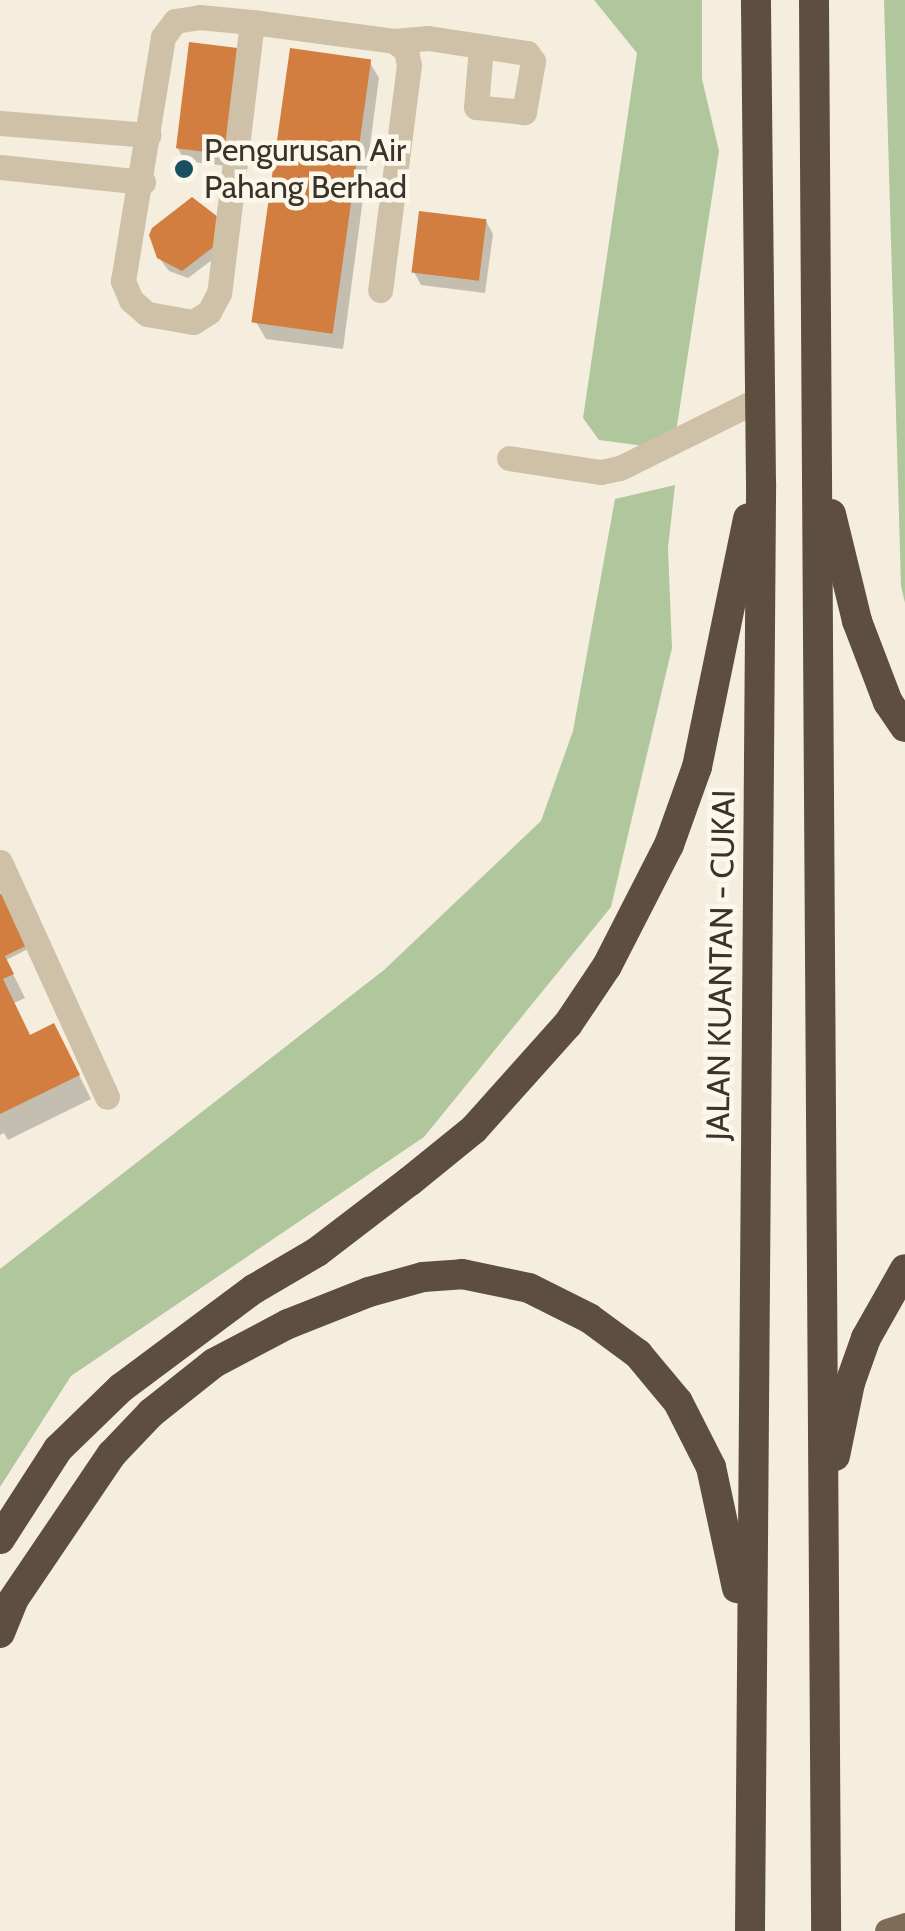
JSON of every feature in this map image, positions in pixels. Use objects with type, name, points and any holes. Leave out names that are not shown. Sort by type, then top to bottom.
[{"type":"highway","name":"JALAN KUANTAN - CUKAI","points":[[750,1931],[749,1644],[761,483],[756,0]]},
{"type":"highway","points":[[814,0],[826,1931]]},
{"type":"highway","points":[[819,478],[857,621],[888,702],[905,728]]},
{"type":"highway","points":[[0,1538],[58,1449],[121,1388],[241,1299],[317,1252],[474,1129],[568,1024],[607,966],[669,845],[697,767],[744,533],[761,483]]},
{"type":"highway","points":[[822,1483],[834,1458],[850,1384],[866,1338],[905,1269]]},
{"type":"highway","points":[[0,1633],[13,1600],[112,1454],[151,1413],[214,1363],[288,1324],[369,1292],[423,1277],[462,1274],[529,1288],[589,1318],[638,1354],[678,1402],[711,1466],[749,1644]]},
{"type":"main road","points":[[887,1931],[905,1925]]},
{"type":"lane","points":[[252,22],[219,293],[209,312],[192,322],[147,314],[131,300],[123,282],[143,182],[163,36],[175,21],[198,17],[252,22],[394,42],[428,38],[481,46]]},
{"type":"lane","points":[[380,290],[409,65],[406,50],[394,42]]},
{"type":"lane","points":[[0,123],[149,135]]},
{"type":"lane","points":[[0,167],[143,182]]},
{"type":"lane","points":[[509,458],[600,472],[620,468],[759,399]]},
{"type":"lane","points":[[0,862],[107,1096]]},
{"type":"green space","points":[[594,0],[702,0],[702,79],[719,151],[676,432],[652,447],[599,440],[583,418],[637,53]]},
{"type":"green space","points":[[884,0],[905,0],[905,603],[901,586]]},
{"type":"green space","points":[[675,485],[668,548],[672,648],[611,907],[424,1137],[71,1376],[0,1487],[0,1269],[384,970],[541,821],[573,731],[615,499]]},
{"type":"building","points":[[189,42],[244,49],[231,155],[176,148]]},
{"type":"building","points":[[290,48],[371,59],[333,334],[251,322]]},
{"type":"building","points":[[192,197],[218,217],[220,242],[182,271],[157,258],[149,235],[152,228]]},
{"type":"building","points":[[419,211],[486,219],[479,281],[411,273]]},
{"type":"building","points":[[17,886],[42,938],[5,956],[14,974],[3,979],[30,1035],[54,1023],[80,1075],[0,1114],[0,894]]},
{"type":"place","name":"Pengurusan Air Pahang Berhad","points":[[184,169]]}]
